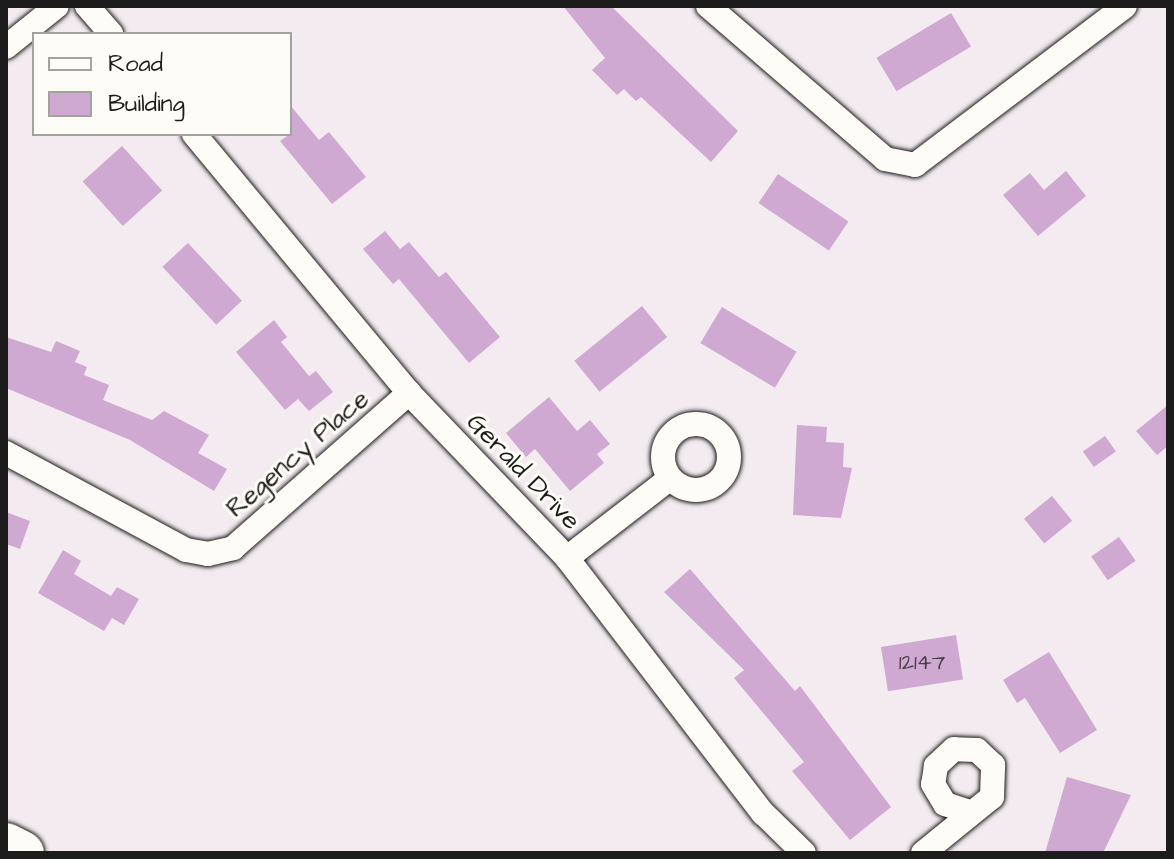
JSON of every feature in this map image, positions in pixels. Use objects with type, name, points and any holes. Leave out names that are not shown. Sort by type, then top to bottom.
[{"type":"highway","points":[[6,845],[22,853]]},
{"type":"street","points":[[6,47],[57,6]]},
{"type":"street","points":[[87,6],[109,32]]},
{"type":"street","points":[[708,6],[885,159],[915,165],[1125,6]]},
{"type":"street","name":"Gerald Drive","points":[[196,136],[409,393],[567,558],[763,813],[804,853]]},
{"type":"street","name":"Regency Place","points":[[6,453],[186,550],[208,554],[233,548],[409,393]]},
{"type":"street","points":[[567,558],[668,480]]},
{"type":"street","points":[[923,853],[967,811]]},
{"type":"building","points":[[563,6],[611,6],[738,131],[711,162],[641,97],[636,101],[624,89],[617,95],[592,70],[605,58]]},
{"type":"building","points":[[951,13],[971,46],[897,91],[876,58]]},
{"type":"building","points":[[292,107],[319,140],[329,132],[366,177],[332,204],[280,141],[292,136]]},
{"type":"building","points":[[122,146],[162,191],[123,226],[83,181]]},
{"type":"building","points":[[1066,171],[1086,196],[1038,236],[1003,195],[1030,173],[1044,190]]},
{"type":"building","points":[[778,174],[848,222],[829,251],[758,203]]},
{"type":"building","points":[[385,231],[400,249],[409,242],[439,277],[446,272],[500,337],[469,363],[399,279],[393,284],[363,249]]},
{"type":"building","points":[[188,243],[242,301],[216,325],[162,267]]},
{"type":"building","points":[[642,306],[667,337],[600,392],[574,361]]},
{"type":"building","points":[[722,307],[797,352],[775,388],[700,343]]},
{"type":"building","points":[[274,320],[287,337],[281,342],[309,376],[316,371],[333,392],[309,411],[298,399],[285,410],[236,352]]},
{"type":"building","points":[[6,337],[51,352],[56,341],[80,351],[75,362],[87,367],[84,375],[109,385],[103,400],[152,420],[164,411],[209,435],[198,453],[227,469],[214,491],[130,440],[6,388]]},
{"type":"building","points":[[549,397],[577,431],[590,420],[610,444],[597,454],[604,463],[570,491],[535,449],[526,457],[506,433]]},
{"type":"building","points":[[1168,405],[1168,446],[1157,455],[1136,431]]},
{"type":"building","points":[[797,425],[827,427],[826,442],[844,443],[843,467],[852,468],[841,518],[793,515]]},
{"type":"building","points":[[1105,436],[1116,452],[1094,467],[1083,451]]},
{"type":"building","points":[[1052,496],[1072,521],[1044,544],[1024,519]]},
{"type":"building","points":[[6,512],[30,521],[20,549],[6,544]]},
{"type":"building","points":[[1119,537],[1136,561],[1108,580],[1091,557]]},
{"type":"building","points":[[63,550],[81,561],[74,574],[111,596],[117,587],[139,599],[124,625],[112,618],[104,631],[38,593]]},
{"type":"building","points":[[690,569],[795,691],[800,686],[891,807],[850,840],[792,771],[804,762],[734,678],[744,670],[664,592]]},
{"type":"building","points":[[956,635],[963,679],[888,691],[881,647]]},
{"type":"building","points":[[1049,652],[1097,730],[1060,753],[1025,698],[1017,703],[1003,680]]},
{"type":"building","points":[[1067,777],[1131,795],[1103,853],[1045,853]]}]
